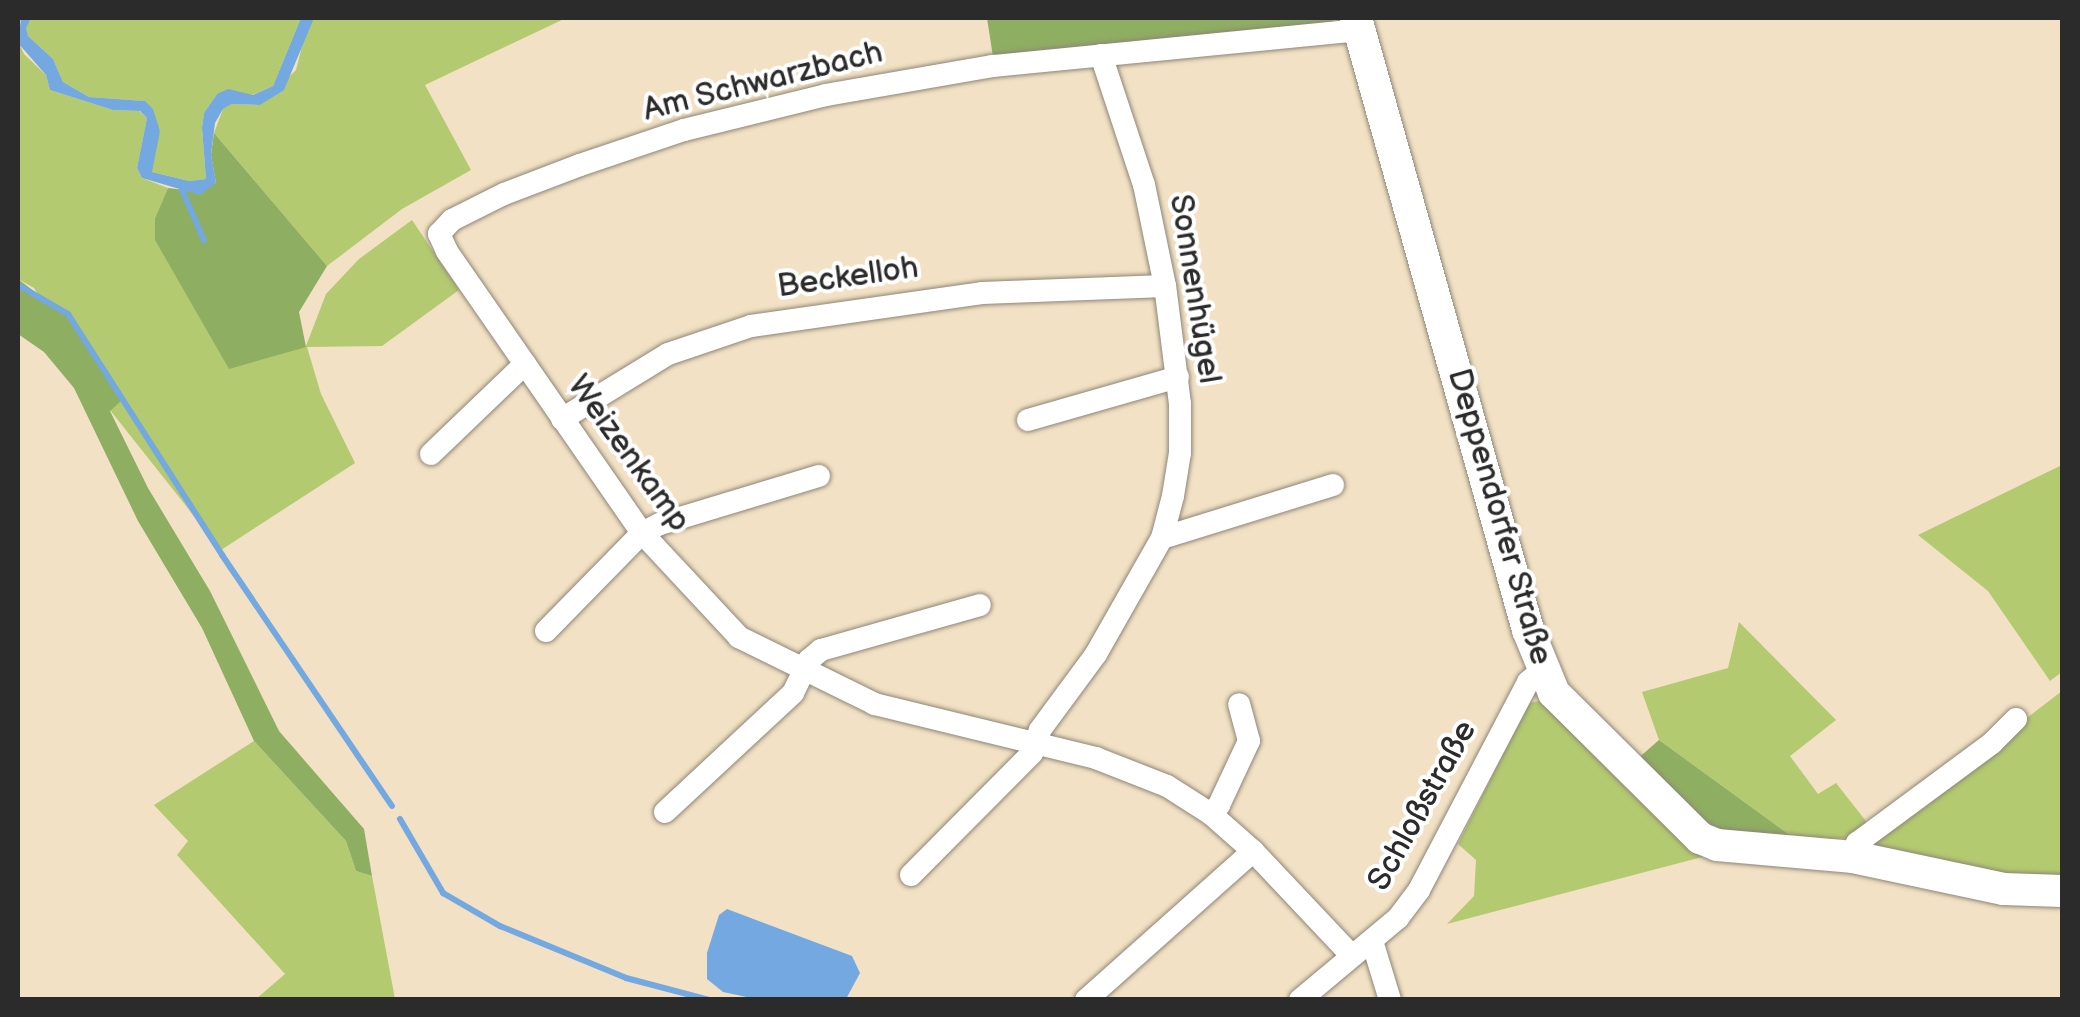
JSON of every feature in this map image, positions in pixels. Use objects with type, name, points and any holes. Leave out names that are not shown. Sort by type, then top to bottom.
[{"type":"street","name":"Am Schwarzbach","points":[[439,234],[452,220],[504,194],[684,130],[826,95],[993,66],[1358,24]]},
{"type":"street","name":"Deppendorfer Straße","points":[[1358,24],[1542,670],[1566,706],[1700,838],[1738,850],[1853,858],[2004,889],[2062,891]]},
{"type":"street","name":"Sonnenhügel","points":[[1036,743],[1040,730],[1096,654],[1162,538],[1180,453],[1178,378],[1165,286],[1144,185],[1101,55]]},
{"type":"street","name":"Weizenkamp","points":[[439,234],[642,534],[739,637],[804,673],[926,719],[1096,758],[1167,786],[1210,814],[1253,852],[1352,956]]},
{"type":"street","name":"Beckelloh","points":[[562,419],[668,354],[751,326],[982,292],[1165,286]]},
{"type":"street","points":[[431,454],[525,364]]},
{"type":"street","points":[[1028,420],[1178,378]]},
{"type":"street","points":[[546,631],[642,534],[660,524],[819,476]]},
{"type":"street","points":[[1162,538],[1333,485]]},
{"type":"street","points":[[665,812],[793,693],[809,660],[821,650],[980,605]]},
{"type":"street","name":"Schloßstraße","points":[[1300,1000],[1372,941],[1419,890],[1528,682],[1542,670]]},
{"type":"street","points":[[1210,814],[1220,805],[1250,741],[1239,704]]},
{"type":"street","points":[[1853,858],[1857,843],[1992,743],[2016,719]]},
{"type":"street","points":[[911,875],[1032,753],[1036,743]]},
{"type":"street","points":[[1086,1000],[1253,852]]},
{"type":"street","points":[[1372,941],[1390,1000]]},
{"type":"green space","points":[[31,18],[301,18],[273,86],[252,95],[217,94],[204,113],[202,128],[206,179],[189,181],[152,172],[150,164],[160,131],[145,101],[89,97],[63,82],[53,59],[28,36],[25,28]]},
{"type":"green space","points":[[314,18],[566,18],[425,85],[471,170],[402,209],[327,266],[214,133],[223,109],[232,104],[260,105],[296,70],[305,34]]},
{"type":"green space","points":[[987,18],[1335,18],[1331,24],[993,57]]},
{"type":"green space","points":[[18,40],[24,54],[46,75],[50,90],[113,110],[139,111],[147,118],[137,168],[142,178],[168,188],[155,218],[306,346],[326,294],[359,259],[412,220],[459,290],[382,346],[307,347],[321,394],[355,463],[221,550],[110,410],[34,288],[18,279]]},
{"type":"green space","points":[[214,133],[327,266],[299,312],[306,347],[229,369],[155,240],[155,218],[168,188],[194,191],[216,183],[211,155]]},
{"type":"green space","points":[[18,279],[69,318],[121,401],[110,411],[148,488],[210,591],[279,731],[364,829],[372,876],[356,871],[346,841],[254,741],[202,628],[138,521],[74,388],[44,352],[18,334]]},
{"type":"green space","points":[[2062,465],[2062,672],[2050,681],[1988,591],[1918,535]]},
{"type":"green space","points":[[1739,622],[1836,720],[1790,756],[1818,794],[1836,783],[1869,825],[1848,838],[1798,841],[1659,740],[1642,692],[1728,668]]},
{"type":"green space","points":[[2062,691],[2062,884],[1867,846],[2023,721]]},
{"type":"green space","points":[[1545,700],[1706,856],[1447,924],[1474,896],[1476,860],[1458,844],[1529,703]]},
{"type":"green space","points":[[1659,740],[1798,841],[1720,838],[1635,761]]},
{"type":"green space","points":[[254,741],[346,841],[356,871],[372,876],[395,999],[256,999],[285,974],[177,855],[188,841],[154,805]]},
{"type":"water","points":[[21,18],[31,18],[26,28],[28,36],[53,59],[63,82],[89,97],[145,101],[153,109],[160,131],[152,172],[189,181],[206,179],[202,128],[204,113],[217,94],[228,89],[253,95],[273,86],[301,18],[314,18],[284,90],[260,105],[232,104],[223,109],[215,123],[211,154],[216,183],[200,195],[142,178],[137,168],[147,118],[140,111],[113,110],[50,90],[46,75],[18,43]]},
{"type":"water","points":[[727,909],[852,956],[860,973],[846,999],[756,999],[723,992],[707,979],[707,953],[719,915]]},
{"type":"waterway","points":[[182,190],[204,240]]},
{"type":"waterway","points":[[18,285],[68,314],[222,555],[392,806]]},
{"type":"waterway","points":[[400,819],[443,893],[500,926],[626,978],[709,1000]]}]
